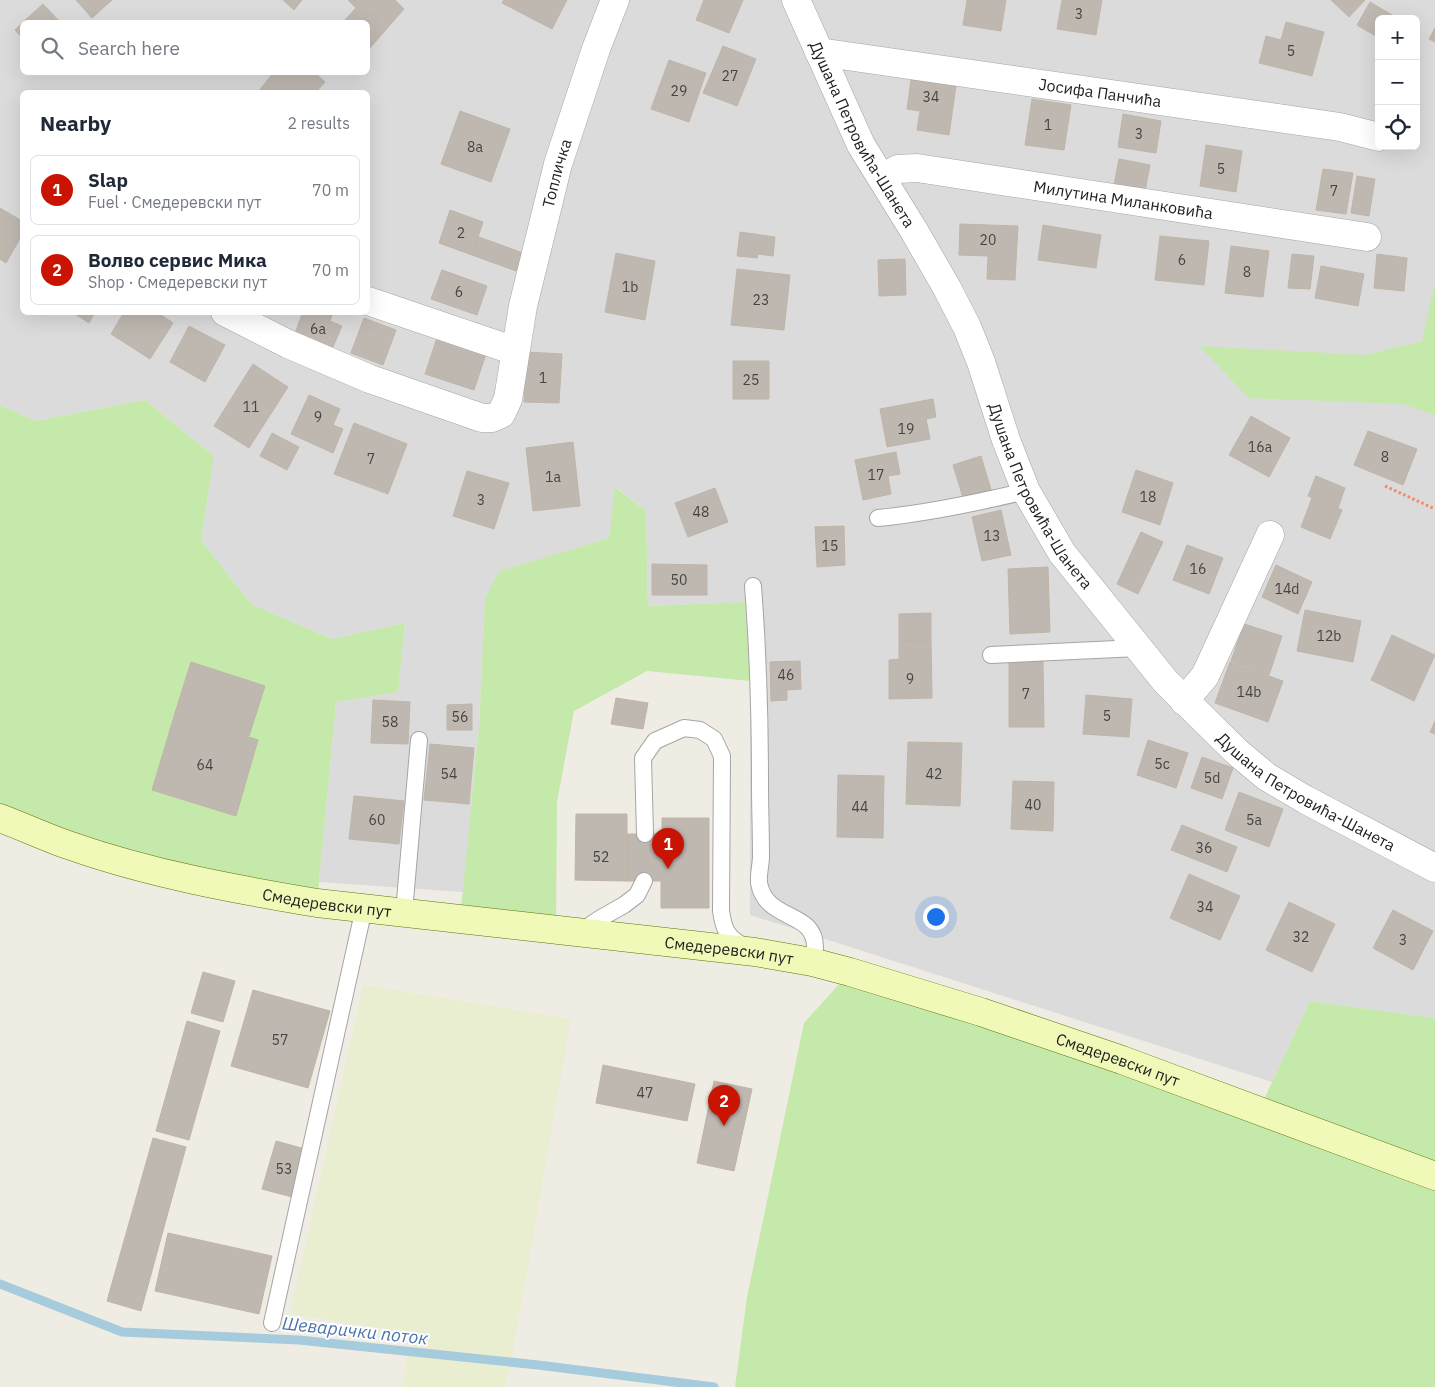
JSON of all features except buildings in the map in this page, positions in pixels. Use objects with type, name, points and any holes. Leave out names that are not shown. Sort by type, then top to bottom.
[{"type":"main road","name":"Смедеревски пут","points":[[0,818],[71,846],[197,882],[317,903],[756,952],[812,962],[981,1012],[1112,1056],[1435,1176]]},
{"type":"street","name":"Топличка","points":[[231,315],[288,344],[370,379],[482,418],[492,418],[501,414],[505,407],[523,306],[558,164],[596,49],[616,0]]},
{"type":"street","name":"Душана Петровића-Шанета","points":[[796,0],[861,145],[947,288],[967,327],[981,362],[1006,440],[1026,490],[1062,553],[1138,648],[1184,701],[1237,752],[1267,777],[1306,800],[1435,868]]},
{"type":"street","name":"Јосифа Панчића","points":[[819,52],[1340,127],[1375,136]]},
{"type":"street","name":"Милутина Миланковића","points":[[882,178],[898,169],[917,168],[1367,237]]},
{"type":"street","points":[[370,302],[515,351]]},
{"type":"street","points":[[1184,701],[1205,676],[1270,535]]},
{"type":"lane","points":[[878,518],[923,514],[1026,490]]},
{"type":"lane","points":[[753,586],[760,744],[761,858],[759,881],[763,897],[772,907],[785,915],[803,922],[812,934],[815,947],[812,962]]},
{"type":"lane","points":[[991,655],[1138,648]]},
{"type":"lane","points":[[645,834],[643,758],[655,741],[684,728],[700,730],[714,739],[722,756],[716,858],[723,924],[730,939],[756,952]]},
{"type":"lane","points":[[404,912],[419,740]]},
{"type":"lane","points":[[580,932],[637,895],[644,881]]},
{"type":"lane","points":[[272,1323],[364,908]]},
{"type":"path","points":[[1385,486],[1435,508]]},
{"type":"shaded area","points":[[0,0],[1435,0],[1435,1018],[1310,1001],[1272,1082],[750,915],[750,681],[745,602],[648,606],[646,511],[616,487],[609,538],[501,571],[485,597],[479,727],[463,892],[319,882],[336,702],[398,692],[405,623],[332,639],[251,604],[201,540],[214,456],[145,400],[35,421],[0,405]]},
{"type":"green space","points":[[1435,283],[1435,415],[1403,404],[1249,398],[1199,346],[1365,355],[1422,341]]},
{"type":"green space","points":[[145,400],[214,456],[201,540],[251,604],[332,639],[405,623],[398,692],[336,702],[317,903],[0,818],[0,405],[35,421]]},
{"type":"green space","points":[[615,487],[646,511],[648,606],[745,602],[750,681],[647,671],[574,711],[557,802],[556,929],[460,919],[479,727],[485,597],[500,571],[609,538]]},
{"type":"green space","points":[[850,972],[1259,1110],[1310,1001],[1435,1018],[1435,1387],[735,1387],[747,1297],[804,1023]]},
{"type":"green space","points":[[363,985],[571,1019],[505,1387],[402,1387],[412,1333],[290,1314]]},
{"type":"waterway","name":"Шеварички поток","points":[[0,1284],[122,1332],[299,1340],[538,1365],[714,1387]]},
{"type":"place","name":"Slap","points":[[668,869]]},
{"type":"place","name":"Волво сервис Мика","points":[[724,1126]]}]
